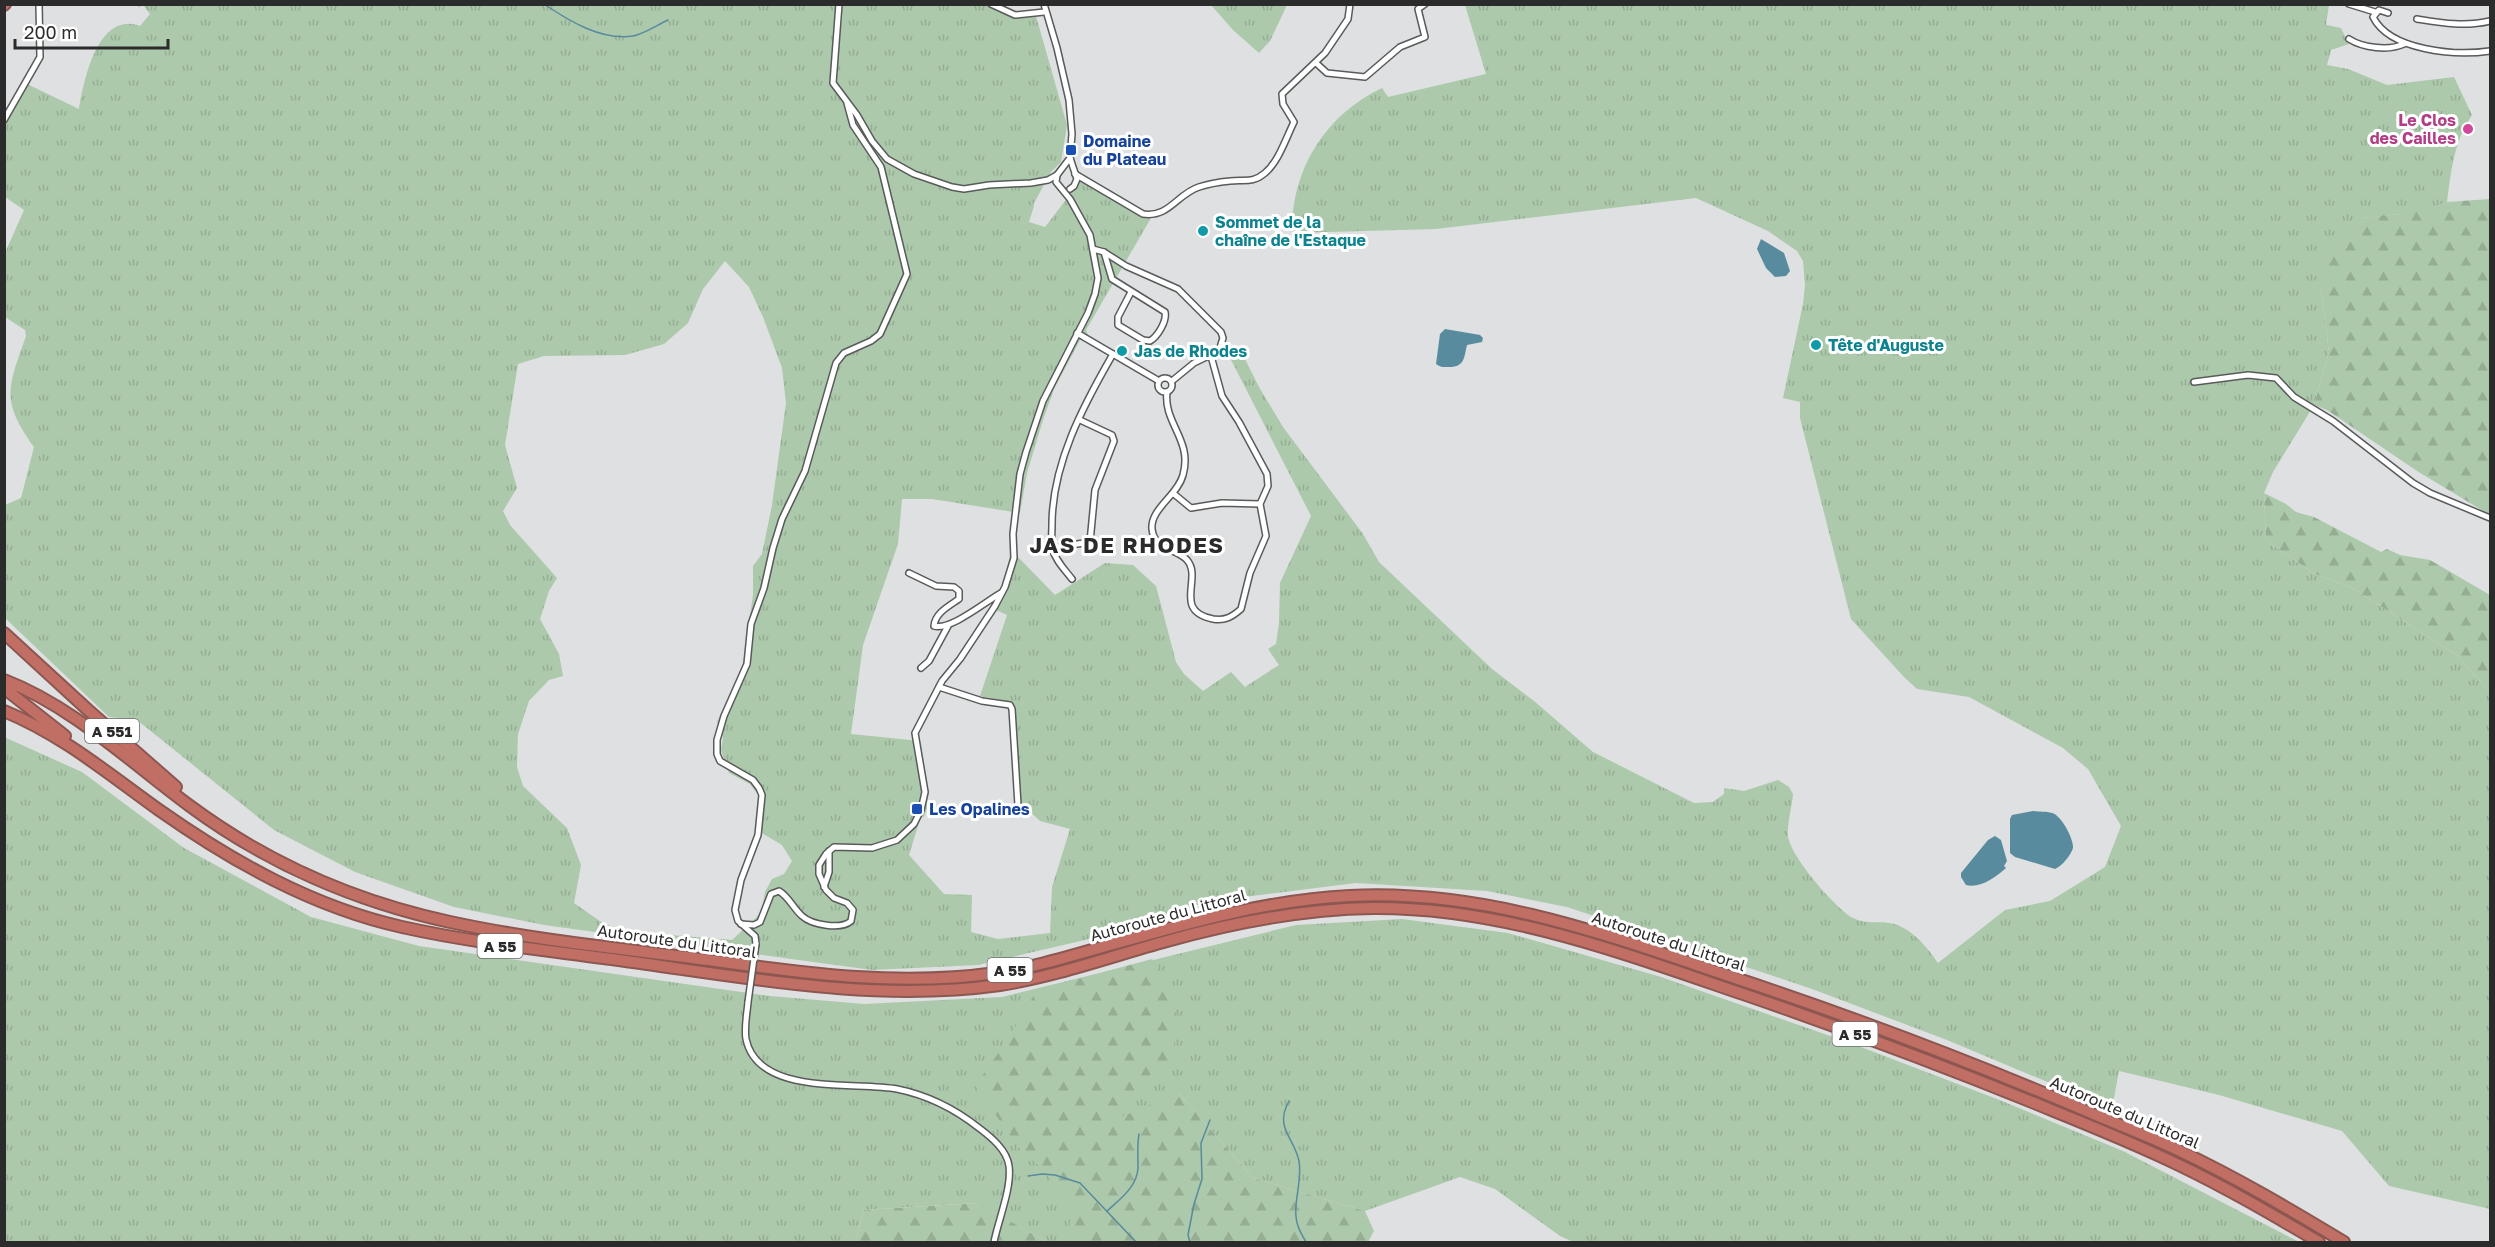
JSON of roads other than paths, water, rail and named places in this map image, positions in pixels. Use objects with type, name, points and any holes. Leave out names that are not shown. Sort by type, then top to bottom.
[{"type":"highway","name":"A 551","points":[[4,633],[221,826]]},
{"type":"highway","name":"Autoroute du Littoral","points":[[4,680],[28,689],[57,707],[189,805],[293,869],[341,890],[396,909],[452,923],[528,936],[870,980],[918,981],[998,973],[1049,963],[1205,918],[1257,906],[1304,900],[1350,896],[1410,896],[1518,910],[1632,943],[1819,1006],[2001,1075],[2178,1150],[2344,1242]]},
{"type":"highway","name":"A 551","points":[[4,688],[238,860]]},
{"type":"highway","name":"Autoroute du Littoral","points":[[4,711],[33,723],[64,742],[215,849],[282,884],[331,906],[404,928],[504,947],[856,991],[917,992],[1014,982],[1215,928],[1312,911],[1374,908],[1428,910],[1509,921],[1707,982],[1823,1022],[2002,1089],[2174,1162],[2236,1194],[2319,1242]]},
{"type":"street","points":[[4,120],[40,57],[39,4]]},
{"type":"street","points":[[839,4],[832,79],[836,88],[861,120],[872,141],[891,162],[914,174],[952,187],[1018,185],[1048,180],[1068,170],[1143,214],[1158,214],[1167,210],[1197,187],[1233,180],[1249,182],[1271,167],[1294,122],[1283,104],[1282,94],[1316,63],[1348,19],[1350,4]]},
{"type":"street","points":[[991,4],[1012,14],[1044,12]]},
{"type":"street","points":[[1044,4],[1044,12],[1057,48],[1069,100],[1072,134],[1070,158],[1076,182]]},
{"type":"street","points":[[1316,63],[1327,73],[1365,77],[1400,47],[1425,37],[1418,9],[1425,4]]},
{"type":"street","points":[[2349,4],[2375,12],[2379,10],[2388,13]]},
{"type":"street","points":[[2375,12],[2373,17],[2381,28],[2404,44],[2429,50],[2490,51]]},
{"type":"street","points":[[2416,19],[2454,25],[2472,25],[2490,21]]},
{"type":"street","points":[[2349,39],[2376,47],[2391,48],[2404,44]]},
{"type":"street","points":[[847,103],[857,132],[881,167],[907,274],[880,334],[871,341],[844,353],[836,363],[805,471],[782,519],[774,543],[764,588],[753,616],[747,664],[719,731],[716,747],[719,758],[756,783],[762,795],[756,842],[741,880],[735,910],[736,918],[755,936],[756,944],[745,1029],[753,1054],[767,1067],[783,1075],[806,1082],[836,1086],[876,1086],[927,1098],[956,1111],[997,1144],[1008,1160],[1010,1174],[994,1242]]},
{"type":"street","points":[[853,124],[855,118],[861,120]]},
{"type":"street","points":[[857,132],[872,141]]},
{"type":"street","points":[[741,924],[754,925],[760,922],[770,896],[776,891],[783,893],[801,916],[810,921],[838,926],[850,923],[853,915],[851,908],[847,903],[831,896],[824,887],[819,874],[819,865],[829,851],[841,846],[867,848],[882,846],[902,837],[914,824],[921,810],[925,792],[915,733],[939,687],[995,606],[1011,571],[1020,474],[1026,452],[1043,401],[1095,294],[1098,278],[1090,235],[1070,199],[1061,189],[1059,176],[1070,158]]},
{"type":"street","points":[[1070,199],[1070,189],[1076,182],[1085,178]]},
{"type":"street","points":[[1061,189],[1070,189]]},
{"type":"street","points":[[1093,249],[1104,252],[1126,266],[1185,295],[1222,335],[1222,345],[1219,351],[1194,363],[1172,381]]},
{"type":"street","points":[[1104,252],[1112,279],[1164,312],[1165,320],[1150,341],[1143,340],[1118,325],[1118,317],[1131,292]]},
{"type":"street","points":[[1077,333],[1159,381]]},
{"type":"street","points":[[1072,579],[1055,556],[1052,548],[1052,513],[1056,481],[1066,451],[1113,354]]},
{"type":"street","points":[[1172,381],[1172,388],[1167,392],[1166,400],[1169,416],[1184,448],[1183,476],[1174,494],[1156,512],[1151,525],[1152,532],[1160,544],[1189,562],[1193,571],[1189,596],[1195,610],[1202,616],[1218,620],[1226,619],[1234,615],[1244,602],[1250,573],[1266,536],[1260,504],[1268,486],[1264,465],[1225,402],[1211,356]]},
{"type":"street","points":[[2194,382],[2248,375],[2276,378],[2294,397],[2333,421],[2413,483],[2430,493],[2490,518]]},
{"type":"street","points":[[1159,381],[1167,378],[1172,381]]},
{"type":"street","points":[[1159,381],[1160,390],[1167,392]]},
{"type":"street","points":[[1052,548],[1090,542],[1095,490],[1114,441],[1112,435],[1080,420]]},
{"type":"street","points":[[1174,494],[1191,508],[1222,503],[1260,504]]},
{"type":"street","points":[[909,573],[936,586],[957,588],[959,599],[939,614],[933,623],[937,627],[949,625],[1002,592]]},
{"type":"street","points":[[921,668],[929,661],[949,625]]},
{"type":"street","points":[[939,687],[982,701],[1010,705],[1018,805]]},
{"type":"street","points":[[824,887],[829,872],[829,851]]},
{"type":"water","points":[[1761,239],[1784,253],[1790,271],[1786,276],[1775,277],[1766,268],[1757,249]]},
{"type":"water","points":[[1445,329],[1480,335],[1483,338],[1482,342],[1467,345],[1463,360],[1459,365],[1439,366],[1436,364],[1440,334]]},
{"type":"water","points":[[2033,811],[2056,815],[2066,828],[2073,844],[2070,854],[2055,869],[2015,857],[2010,853],[2012,815]]},
{"type":"water","points":[[1995,836],[2001,840],[2007,861],[2004,866],[2006,868],[1982,884],[1966,885],[1961,873],[1988,840]]},
{"type":"waterway","points":[[512,4],[517,4]]},
{"type":"waterway","points":[[544,4],[575,23],[610,36],[637,35],[668,20]]},
{"type":"waterway","points":[[1289,1101],[1285,1110],[1284,1126],[1299,1161],[1300,1177],[1296,1218],[1306,1242]]},
{"type":"waterway","points":[[1190,1242],[1188,1235],[1202,1179],[1201,1143],[1210,1120]]},
{"type":"waterway","points":[[1107,1211],[1135,1181],[1138,1168],[1139,1134]]},
{"type":"waterway","points":[[1028,1176],[1055,1175],[1080,1183],[1136,1242]]},
{"type":"place","name":"Le Clos des Cailles","points":[[2468,129]]},
{"type":"place","name":"Domaine du Plateau","points":[[1071,150]]},
{"type":"place","name":"Sommet de la chaîne de l'Estaque","points":[[1203,231]]},
{"type":"place","name":"Tête d'Auguste","points":[[1816,345]]},
{"type":"place","name":"Jas de Rhodes","points":[[1122,351]]},
{"type":"place","name":"Les Opalines","points":[[917,809]]},
{"type":"district","name":"JAS DE RHODES","points":[[1127,544]]}]
